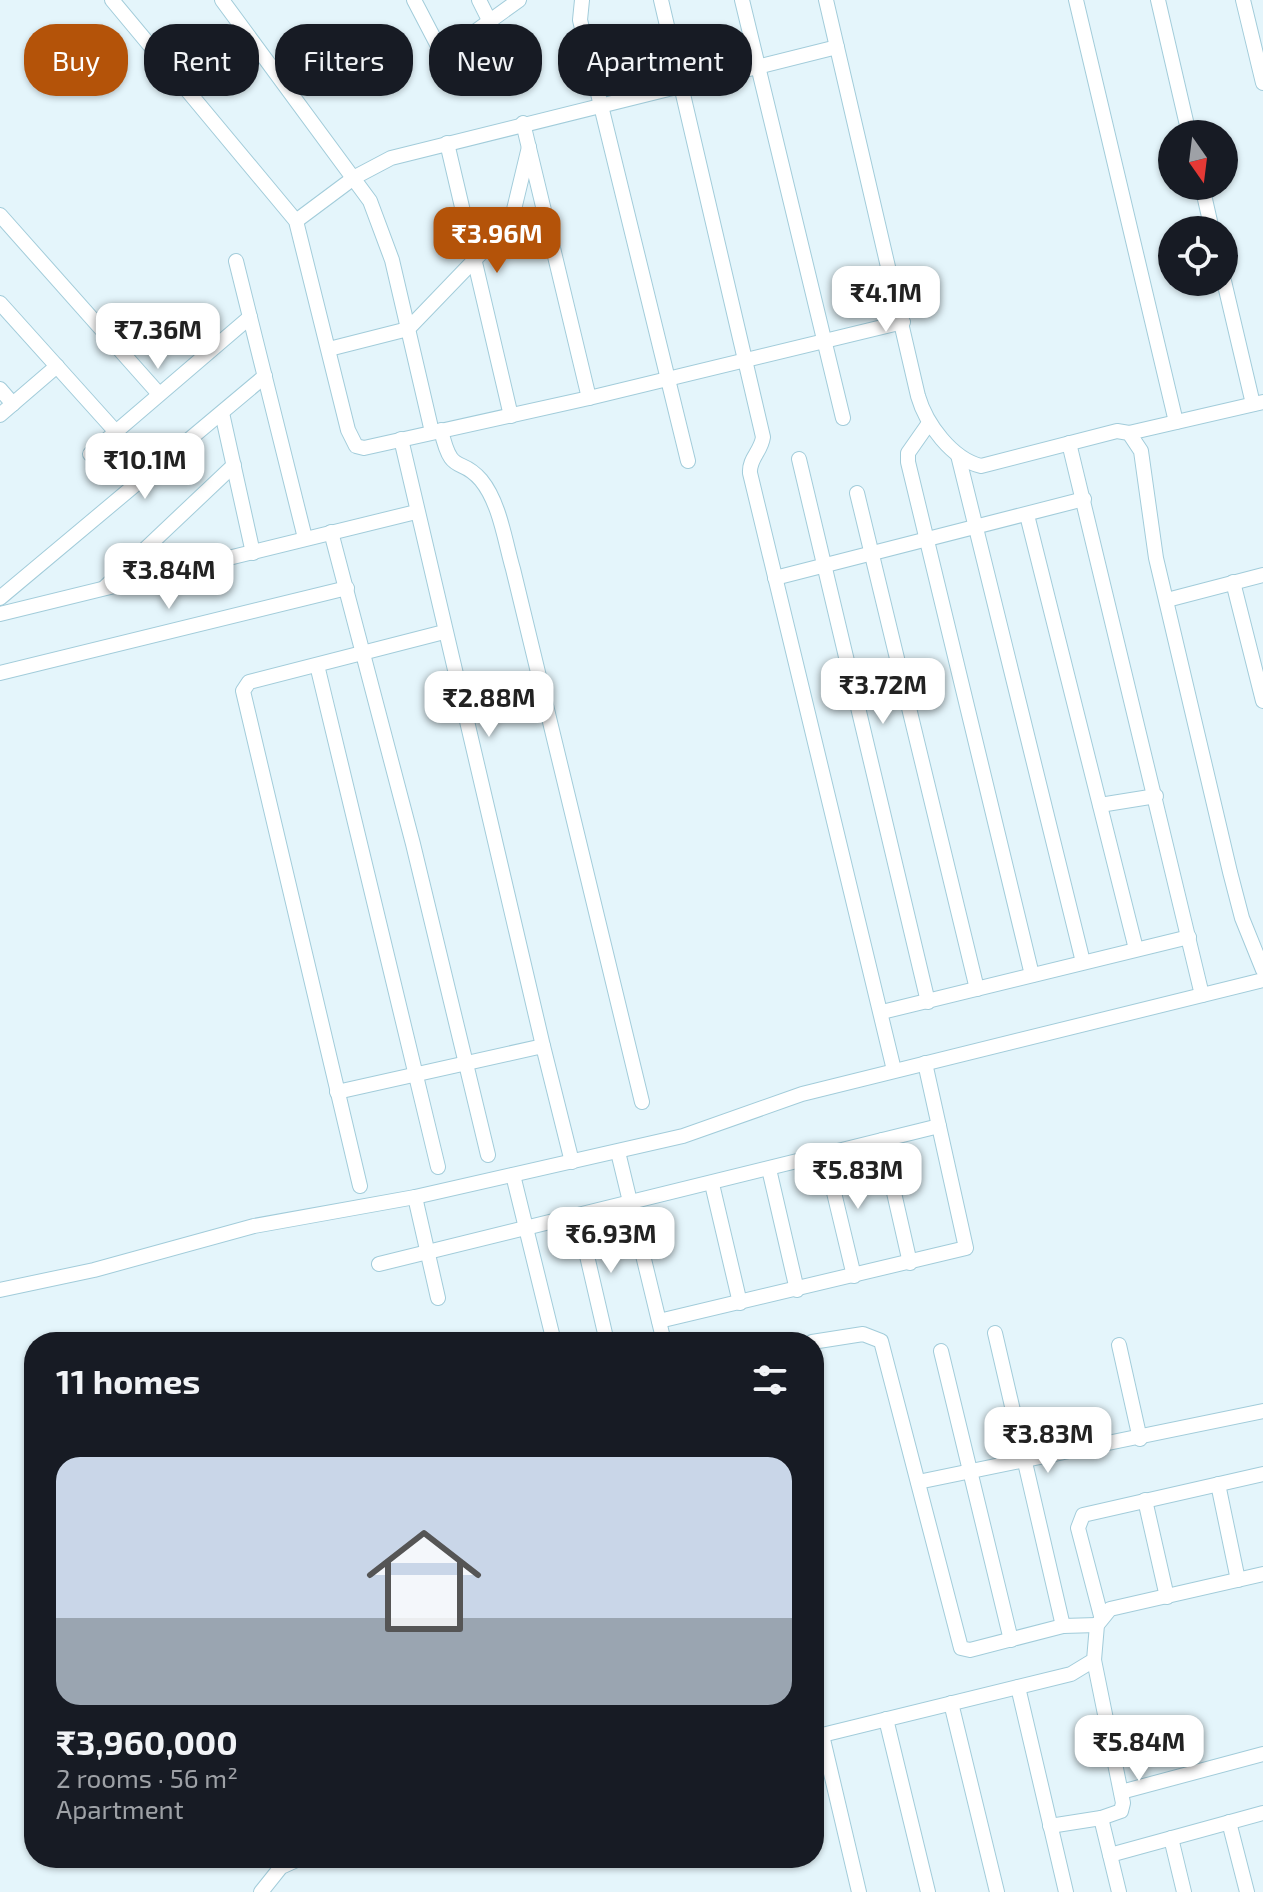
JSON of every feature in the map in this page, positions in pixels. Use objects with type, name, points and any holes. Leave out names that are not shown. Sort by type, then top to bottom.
[{"type":"street","points":[[112,0],[296,221],[351,440],[356,446],[364,448],[511,416],[903,322]]},
{"type":"street","points":[[222,0],[355,177],[382,227],[437,431],[449,458],[455,465],[474,473],[489,494],[506,545],[642,1102]]},
{"type":"street","points":[[414,0],[442,50],[452,50],[519,0]]},
{"type":"street","points":[[479,0],[490,22]]},
{"type":"street","points":[[582,0],[580,20],[688,461]]},
{"type":"street","points":[[661,0],[666,24]]},
{"type":"street","points":[[742,0],[843,418]]},
{"type":"street","points":[[826,0],[918,396],[929,423],[958,455],[969,463],[981,466],[1117,431],[1129,433],[1258,403],[1228,296]]},
{"type":"street","points":[[1076,0],[1176,422]]},
{"type":"street","points":[[1158,0],[1186,120]]},
{"type":"street","points":[[1243,0],[1263,83]]},
{"type":"street","points":[[752,68],[837,47]]},
{"type":"street","points":[[296,221],[355,177],[391,158],[631,96]]},
{"type":"street","points":[[683,96],[763,437],[749,464],[750,473],[894,1070]]},
{"type":"street","points":[[523,123],[589,398]]},
{"type":"street","points":[[447,143],[511,416]]},
{"type":"street","points":[[329,349],[408,329],[511,222],[529,147]]},
{"type":"street","points":[[0,215],[159,394]]},
{"type":"street","points":[[236,261],[305,538]]},
{"type":"street","points":[[0,303],[116,432]]},
{"type":"street","points":[[90,454],[250,317]]},
{"type":"street","points":[[0,415],[57,366]]},
{"type":"street","points":[[0,598],[265,376]]},
{"type":"street","points":[[0,389],[13,404]]},
{"type":"street","points":[[222,413],[253,553]]},
{"type":"street","points":[[929,423],[908,453],[925,540],[1032,975]]},
{"type":"street","points":[[1129,433],[1141,451],[1156,558],[1242,918],[1263,970]]},
{"type":"street","points":[[401,439],[444,632],[572,1162]]},
{"type":"street","points":[[1069,443],[1202,995]]},
{"type":"street","points":[[958,455],[1083,962]]},
{"type":"street","points":[[799,459],[928,1002]]},
{"type":"street","points":[[102,590],[234,465]]},
{"type":"street","points":[[857,493],[977,989]]},
{"type":"street","points":[[775,578],[1084,499]]},
{"type":"street","points":[[0,614],[416,512]]},
{"type":"street","points":[[1027,515],[1136,949]]},
{"type":"street","points":[[331,532],[365,652],[488,1155]]},
{"type":"street","points":[[1167,600],[1263,575]]},
{"type":"street","points":[[1233,582],[1263,701]]},
{"type":"street","points":[[0,673],[347,588]]},
{"type":"street","points":[[360,1186],[243,691],[249,682],[444,632]]},
{"type":"street","points":[[317,665],[438,1167]]},
{"type":"street","points":[[1100,805],[1156,796]]},
{"type":"street","points":[[882,1012],[1189,937]]},
{"type":"street","points":[[0,1290],[94,1270],[254,1226],[415,1197],[618,1152],[683,1136],[767,1104],[894,1070],[1263,980]]},
{"type":"street","points":[[337,1092],[543,1046]]},
{"type":"street","points":[[659,1321],[966,1248],[925,1063]]},
{"type":"street","points":[[379,1264],[939,1126]]},
{"type":"street","points":[[882,1140],[910,1263]]},
{"type":"street","points":[[618,1152],[662,1332]]},
{"type":"street","points":[[825,1155],[854,1276]]},
{"type":"street","points":[[769,1169],[797,1290]]},
{"type":"street","points":[[513,1175],[552,1332]]},
{"type":"street","points":[[712,1184],[740,1303]]},
{"type":"street","points":[[415,1197],[438,1298]]},
{"type":"street","points":[[578,1217],[605,1332]]},
{"type":"street","points":[[995,1333],[1063,1626]]},
{"type":"street","points":[[824,1340],[863,1334],[881,1341],[961,1648],[970,1650],[1099,1620],[1110,1609],[1263,1574]]},
{"type":"street","points":[[1119,1345],[1140,1439]]},
{"type":"street","points":[[941,1351],[1011,1640]]},
{"type":"street","points":[[918,1482],[1140,1439],[1263,1411]]},
{"type":"street","points":[[1050,1826],[1101,1818],[1121,1811],[1121,1792],[1094,1660],[1099,1620],[1078,1521],[1089,1512],[1263,1474]]},
{"type":"street","points":[[1218,1484],[1238,1580]]},
{"type":"street","points":[[1145,1500],[1167,1597]]},
{"type":"street","points":[[824,1734],[1071,1674],[1094,1660]]},
{"type":"street","points":[[1018,1687],[1066,1892]]},
{"type":"street","points":[[951,1703],[997,1892]]},
{"type":"street","points":[[886,1719],[928,1892]]},
{"type":"street","points":[[1121,1792],[1263,1754]]},
{"type":"street","points":[[824,1759],[859,1892]]},
{"type":"street","points":[[1110,1855],[1263,1813]]},
{"type":"street","points":[[1101,1818],[1119,1892]]},
{"type":"street","points":[[1229,1822],[1247,1892]]},
{"type":"street","points":[[1171,1838],[1184,1892]]},
{"type":"street","points":[[261,1892],[280,1868]]}]
